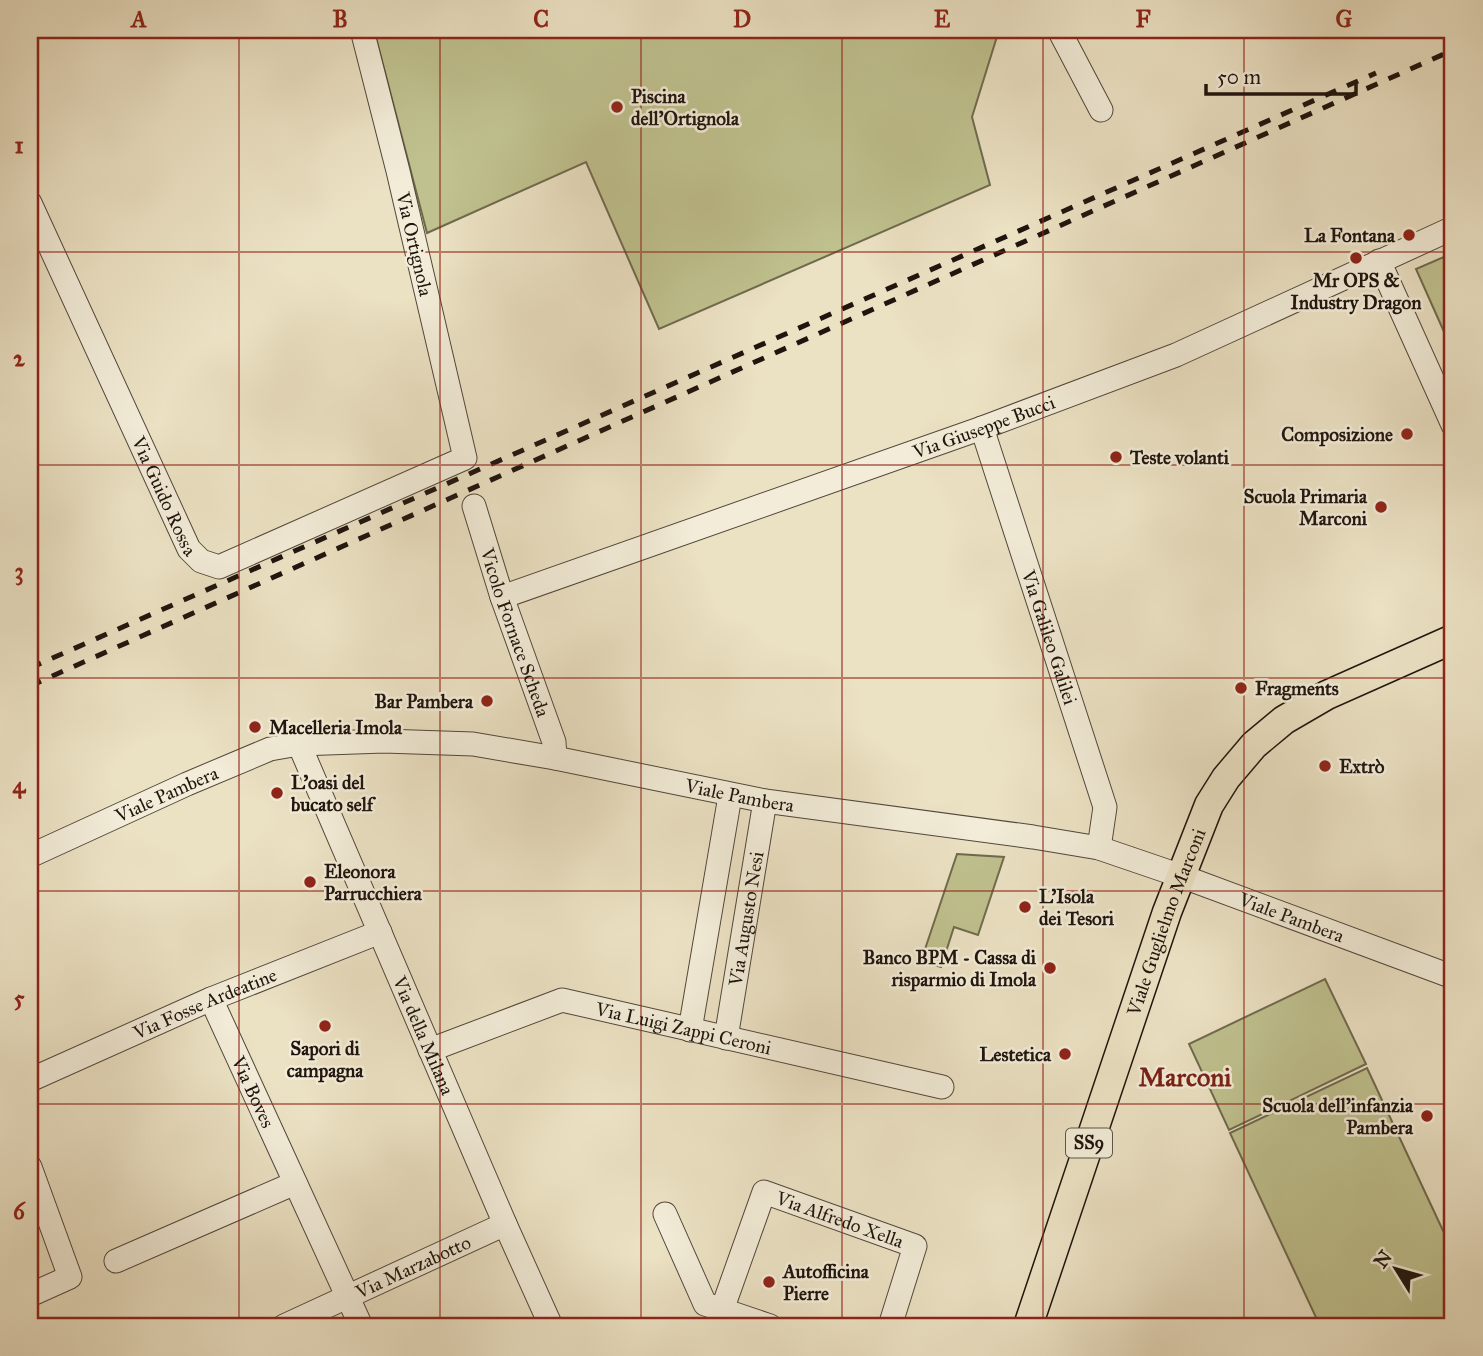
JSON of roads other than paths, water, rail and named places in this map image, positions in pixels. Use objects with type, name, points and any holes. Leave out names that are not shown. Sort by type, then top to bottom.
[{"type":"main road","name":"Viale Guglielmo Marconi","points":[[1028,1326],[1181,876],[1209,805],[1254,745],[1284,720],[1308,704],[1453,639]]},
{"type":"street","name":"Via Ortignola","points":[[362,30],[465,458]]},
{"type":"street","points":[[1059,30],[1101,110]]},
{"type":"street","name":"Via Guido Rossa","points":[[30,203],[189,549],[201,561],[219,567],[465,458]]},
{"type":"street","name":"Via Giuseppe Bucci","points":[[502,597],[982,428],[1176,355],[1453,228]]},
{"type":"street","points":[[1378,261],[1453,425]]},
{"type":"street","name":"Via Galileo Galilei","points":[[982,428],[1105,807],[1099,848]]},
{"type":"street","name":"Vicolo Fornace Scheda","points":[[474,506],[502,597],[554,742],[555,758]]},
{"type":"street","name":"Viale Pambera","points":[[30,856],[270,749],[299,744],[384,741],[473,744],[555,758],[765,802],[1099,848],[1453,976]]},
{"type":"street","name":"Via della Milana","points":[[299,744],[551,1326]]},
{"type":"street","name":"Via Augusto Nesi","points":[[690,1030],[730,796]]},
{"type":"street","name":"Via Augusto Nesi","points":[[726,1038],[765,802]]},
{"type":"street","name":"Via Fosse Ardeatine","points":[[30,1080],[211,999],[380,932]]},
{"type":"street","name":"Via Boves","points":[[211,999],[361,1326]]},
{"type":"street","name":"Via Luigi Zappi Ceroni","points":[[430,1050],[562,1000],[942,1087]]},
{"type":"street","points":[[30,1167],[70,1277],[30,1295]]},
{"type":"street","points":[[116,1261],[295,1183]]},
{"type":"street","name":"Via Alfredo Xella","points":[[722,1310],[764,1192],[915,1246],[890,1326]]},
{"type":"street","points":[[665,1214],[705,1304],[769,1326]]},
{"type":"street","name":"Via Marzabotto","points":[[284,1326],[505,1224]]},
{"type":"railway","points":[[30,686],[1453,50]]},
{"type":"railway","points":[[30,668],[1376,73]]},
{"type":"place","name":"Piscina dell'Ortignola","points":[[617,107]]},
{"type":"place","name":"La Fontana","points":[[1409,235]]},
{"type":"place","name":"Mr OPS & Industry Dragon","points":[[1356,258]]},
{"type":"place","name":"Composizione","points":[[1407,434]]},
{"type":"place","name":"Teste volanti","points":[[1116,457]]},
{"type":"place","name":"Scuola Primaria Marconi","points":[[1381,507]]},
{"type":"place","name":"Fragments","points":[[1241,688]]},
{"type":"place","name":"Bar Pambera","points":[[487,701]]},
{"type":"place","name":"Macelleria Imola","points":[[255,727]]},
{"type":"place","name":"Extrò","points":[[1325,766]]},
{"type":"place","name":"L'oasi del bucato self","points":[[277,793]]},
{"type":"place","name":"Eleonora Parrucchiera","points":[[310,882]]},
{"type":"place","name":"L'Isola dei Tesori","points":[[1025,907]]},
{"type":"place","name":"Banco BPM - Cassa di risparmio di Imola","points":[[1050,968]]},
{"type":"place","name":"Sapori di campagna","points":[[325,1026]]},
{"type":"place","name":"Lestetica","points":[[1065,1054]]},
{"type":"place","name":"Scuola dell'infanzia Pambera","points":[[1427,1116]]},
{"type":"place","name":"Autofficina Pierre","points":[[769,1282]]},
{"type":"district","name":"Marconi","points":[[1185,1077]]}]
